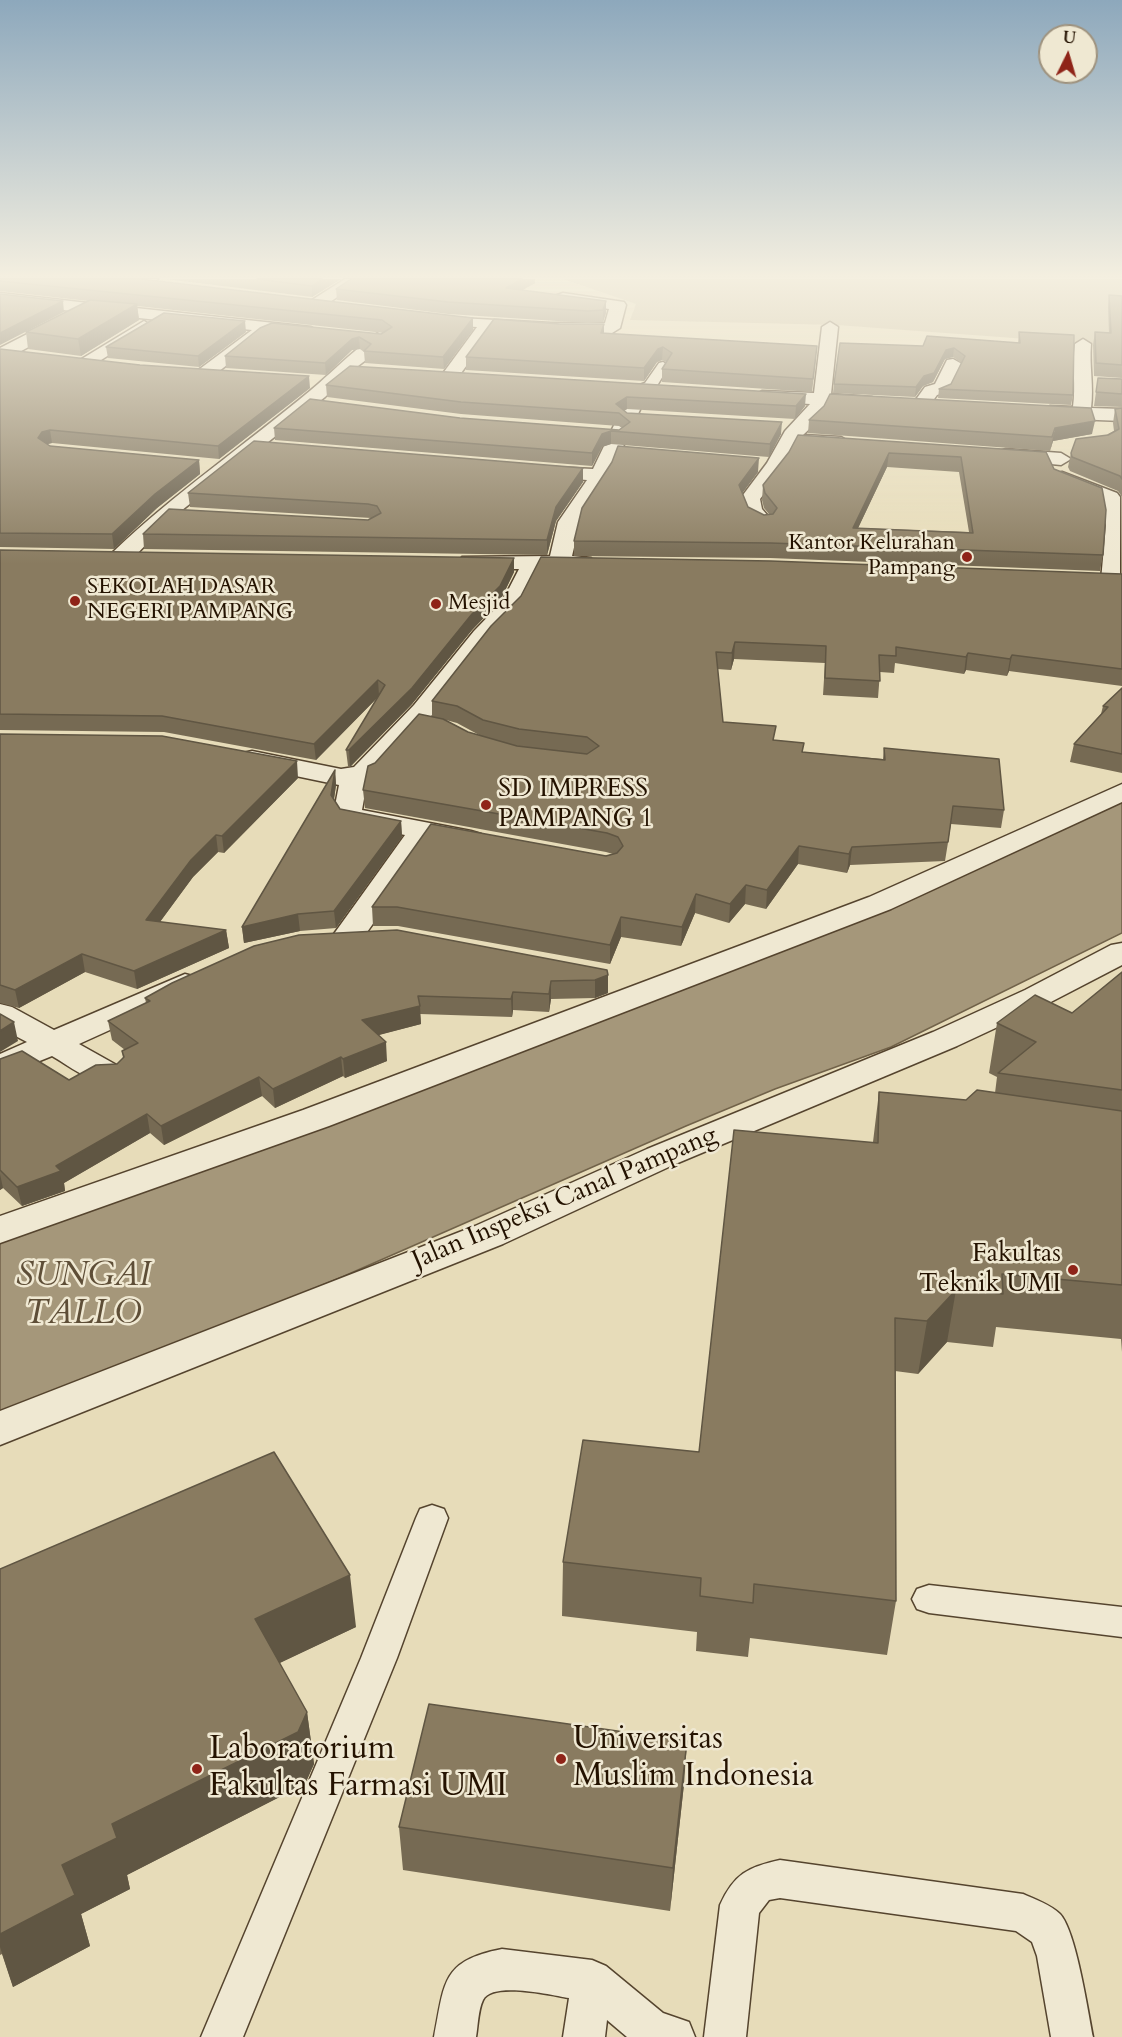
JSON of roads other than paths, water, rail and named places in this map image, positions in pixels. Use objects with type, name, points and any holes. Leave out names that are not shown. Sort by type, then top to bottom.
[{"type":"street","points":[[194,374],[227,376]]},
{"type":"street","points":[[156,558],[110,557],[248,446],[306,403],[338,374]]},
{"type":"street","points":[[428,374],[472,378]]},
{"type":"street","points":[[763,523],[752,510],[750,500],[776,465],[789,431],[814,414],[822,399],[825,374]]},
{"type":"street","points":[[921,405],[931,391],[942,388],[948,374]]},
{"type":"street","points":[[1082,374],[1090,414],[1106,438]]},
{"type":"street","points":[[307,381],[329,382]]},
{"type":"street","points":[[1083,383],[1103,384]]},
{"type":"street","points":[[618,388],[663,391]]},
{"type":"street","points":[[559,563],[569,522],[600,475],[640,390]]},
{"type":"street","points":[[742,395],[944,406]]},
{"type":"street","points":[[306,403],[330,406]]},
{"type":"street","points":[[1035,411],[1122,415]]},
{"type":"street","points":[[597,432],[619,434],[650,418]]},
{"type":"street","points":[[789,431],[856,444]]},
{"type":"street","points":[[619,434],[634,454]]},
{"type":"street","points":[[248,446],[284,449]]},
{"type":"street","points":[[992,454],[1064,451],[1056,467],[1060,477],[1110,497],[1114,502],[1117,580],[1089,579]]},
{"type":"street","points":[[753,463],[776,465]]},
{"type":"street","points":[[192,465],[224,466]]},
{"type":"street","points":[[518,468],[600,475]]},
{"type":"street","points":[[165,514],[201,516]]},
{"type":"street","points":[[450,561],[606,564]]},
{"type":"street","points":[[225,753],[354,778],[364,773],[422,724],[482,636],[512,605],[533,563]]},
{"type":"street","points":[[354,778],[348,811],[350,816],[503,845]]},
{"type":"street","points":[[0,1230],[316,1118],[880,903],[1122,792]]},
{"type":"street","points":[[381,936],[335,939],[423,831]]},
{"type":"street","name":"Jalan Inspeksi Canal Pampang","points":[[0,1429],[489,1235],[660,1157],[945,1039],[1036,997],[1122,952]]},
{"type":"street","points":[[0,1067],[213,970]]},
{"type":"street","points":[[606,976],[660,985]]},
{"type":"street","points":[[0,1014],[108,1074]]},
{"type":"lane","points":[[640,390],[650,386],[658,374]]},
{"type":"lane","points":[[222,2037],[379,1658],[432,1518]]},
{"type":"lane","points":[[929,1599],[1122,1622]]},
{"type":"lane","points":[[725,2037],[740,1905],[758,1884],[780,1879],[1023,1913],[1047,1929],[1058,1956],[1072,2037]]},
{"type":"lane","points":[[455,2037],[464,1990],[477,1974],[502,1969],[592,1980],[651,2030],[674,2037]]},
{"type":"lane","points":[[584,2037],[592,1980]]},
{"type":"water","name":"SUNGAI TALLO","points":[[1122,797],[1122,933],[891,1047],[775,1089],[686,1126],[342,1277],[0,1418],[0,1241]]},
{"type":"place","name":"Kantor Kelurahan Pampang","points":[[967,557]]},
{"type":"place","name":"SEKOLAH DASAR NEGERI PAMPANG","points":[[75,601]]},
{"type":"place","name":"Mesjid","points":[[436,604]]},
{"type":"place","name":"SD IMPRESS PAMPANG 1","points":[[486,805]]},
{"type":"place","name":"Fakultas Teknik UMI","points":[[1073,1270]]},
{"type":"place","name":"Universitas Muslim Indonesia","points":[[561,1759]]},
{"type":"place","name":"Laboratorium Fakultas Farmasi UMI","points":[[197,1769]]}]
